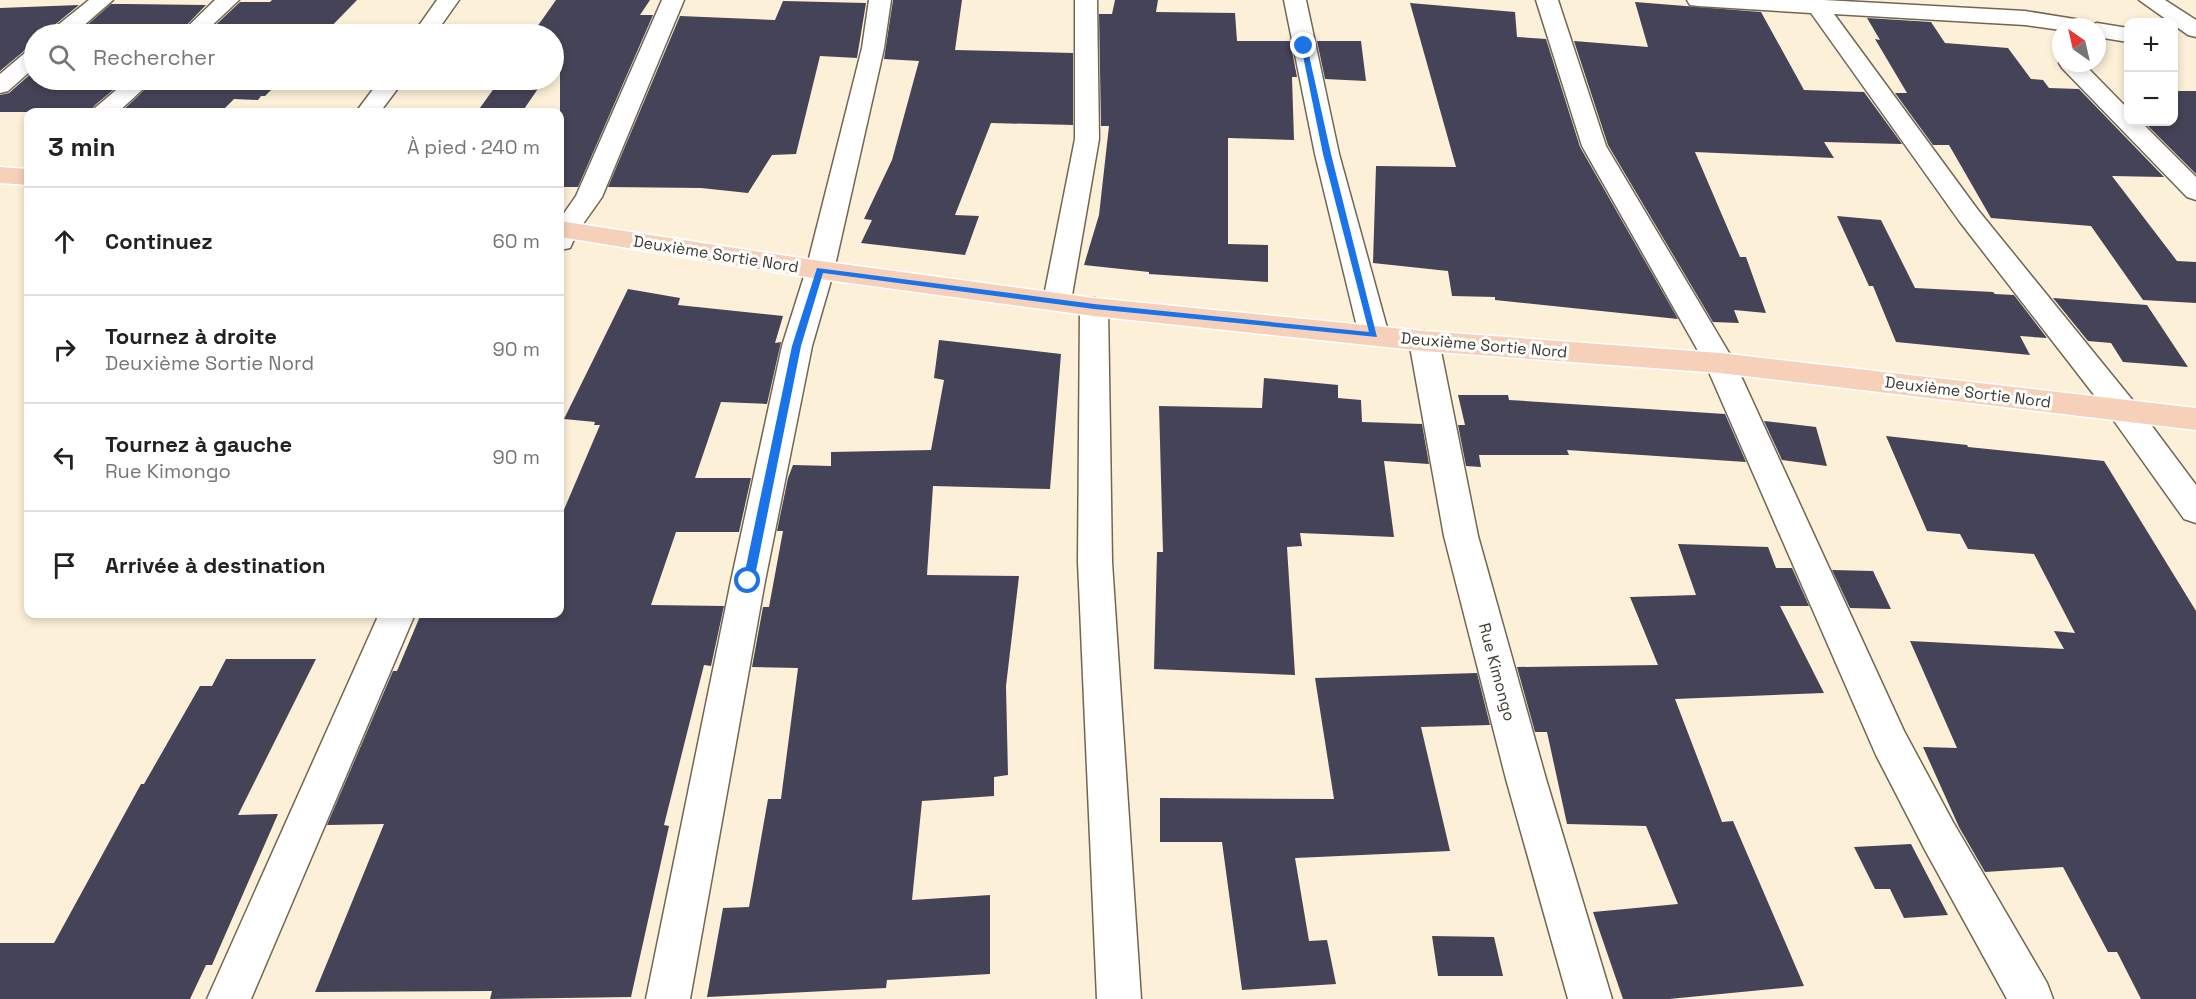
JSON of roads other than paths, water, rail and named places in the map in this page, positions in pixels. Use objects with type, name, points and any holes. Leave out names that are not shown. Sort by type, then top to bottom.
[{"type":"main road","name":"Deuxième Sortie Nord","points":[[564,234],[1094,307],[1424,341],[1720,363],[2196,419]]},
{"type":"street","points":[[73,24],[102,0]]},
{"type":"street","points":[[202,24],[228,0]]},
{"type":"street","points":[[431,24],[448,0]]},
{"type":"street","points":[[564,230],[589,197],[673,0]]},
{"type":"street","points":[[668,999],[748,581],[796,346],[820,270],[873,48],[880,0]]},
{"type":"street","points":[[1057,301],[1087,139],[1086,0]]},
{"type":"street","points":[[1295,0],[1324,143],[1374,335]]},
{"type":"street","points":[[1547,0],[1594,146],[1720,363],[1890,743],[1939,836],[2031,999]]},
{"type":"street","points":[[1698,0],[1816,4],[2025,18],[2052,22]]},
{"type":"street","points":[[2009,0],[2052,45]]},
{"type":"street","points":[[2150,0],[2196,30]]},
{"type":"street","points":[[1816,4],[1969,216],[2123,410],[2196,510]]},
{"type":"street","points":[[2106,31],[2124,34]]},
{"type":"street","points":[[2178,43],[2196,46]]},
{"type":"street","points":[[0,86],[24,66]]},
{"type":"street","points":[[2079,72],[2196,192]]},
{"type":"street","points":[[109,108],[129,90]]},
{"type":"street","points":[[371,108],[384,90]]},
{"type":"street","points":[[1094,307],[1095,562],[1119,999]]},
{"type":"street","name":"Rue Kimongo","points":[[1424,341],[1461,536],[1526,779],[1590,999]]},
{"type":"street","points":[[229,999],[395,618]]}]
